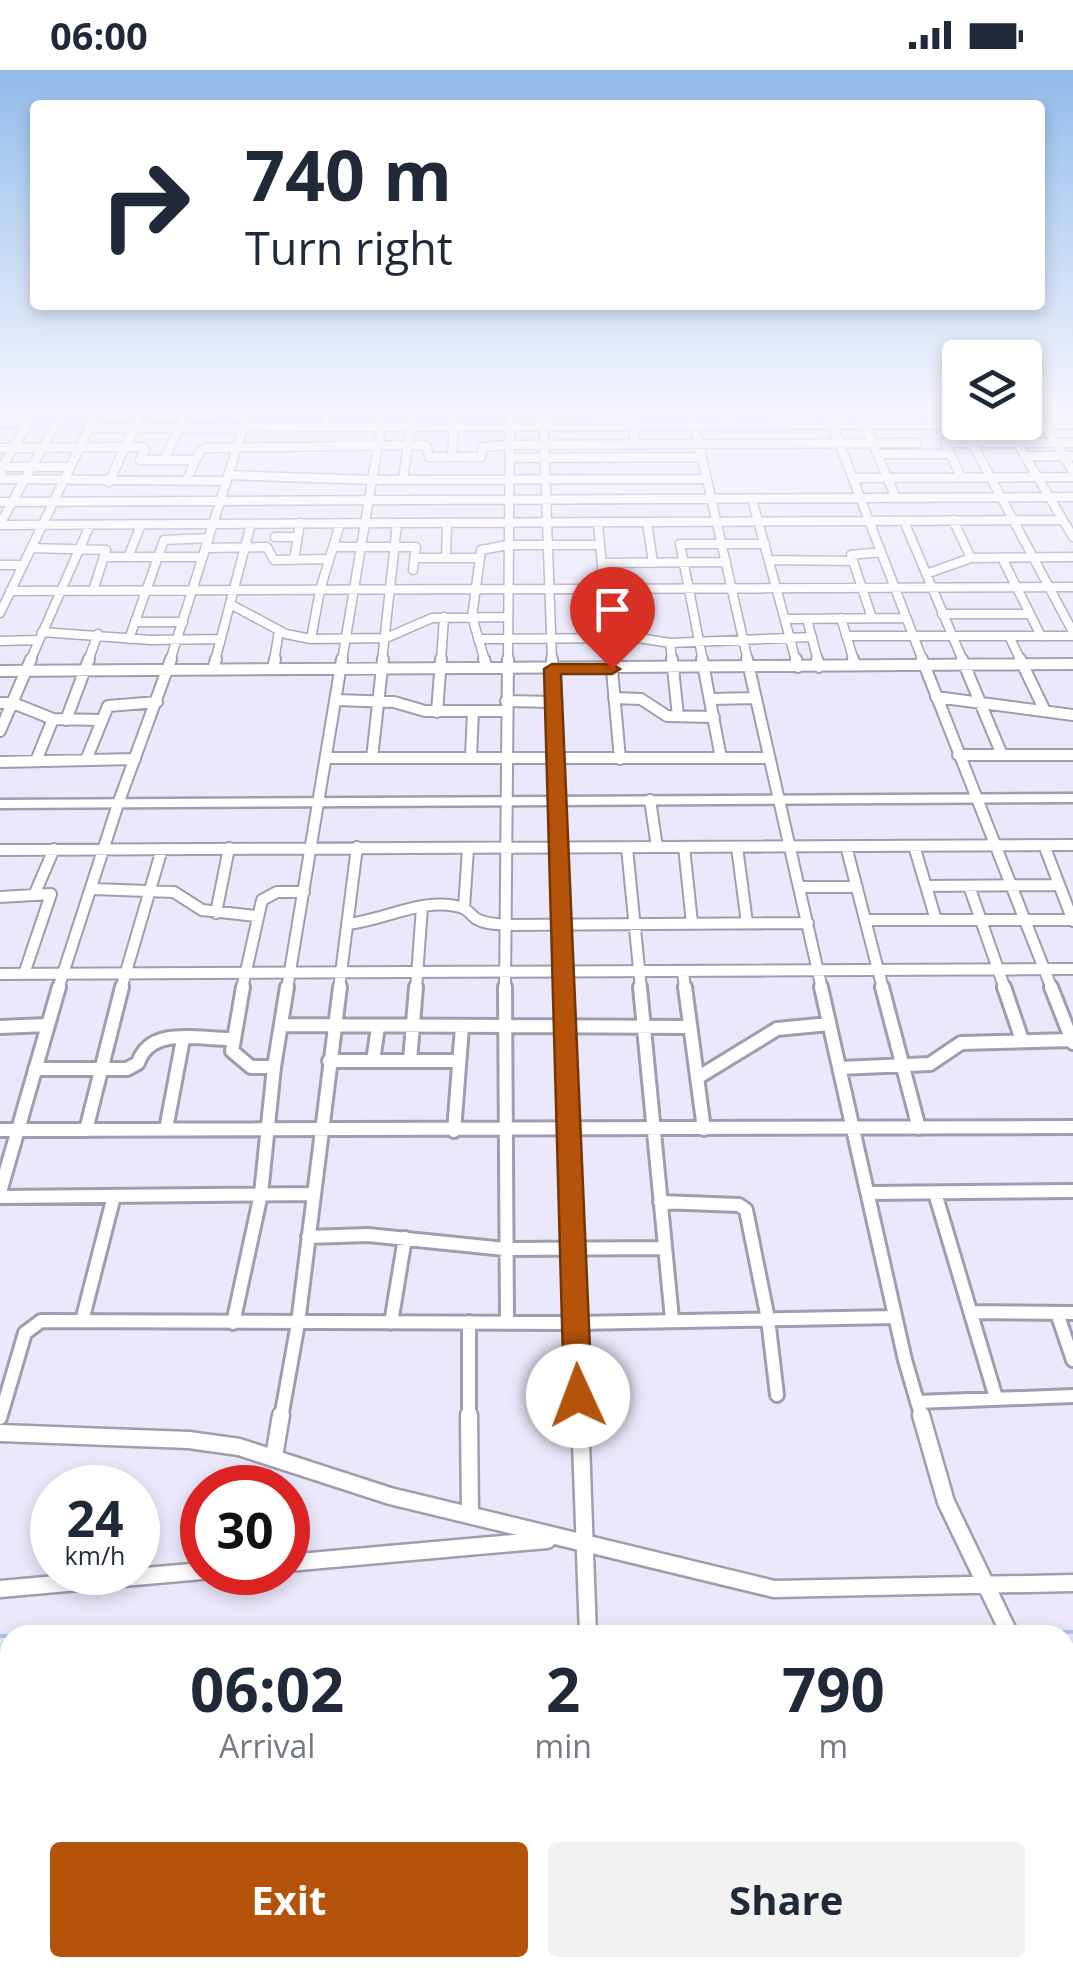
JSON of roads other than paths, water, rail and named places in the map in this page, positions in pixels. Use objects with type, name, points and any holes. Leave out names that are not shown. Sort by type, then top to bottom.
[{"type":"main road","points":[[0,804],[1073,798]]},
{"type":"street","points":[[0,524],[17,498]]},
{"type":"street","points":[[0,613],[56,498]]},
{"type":"street","points":[[221,498],[168,670],[118,804],[47,1025],[0,1194],[312,1194]]},
{"type":"street","points":[[840,1068],[905,1068],[937,1062],[960,1043],[1072,1041],[1069,1022],[974,798],[861,498]]},
{"type":"street","points":[[846,636],[1073,634],[1070,620],[1001,498]]},
{"type":"street","points":[[1049,498],[1073,537]]},
{"type":"street","points":[[0,502],[1073,498]]},
{"type":"street","points":[[674,499],[680,522]]},
{"type":"street","points":[[712,499],[778,800],[792,846],[816,971],[917,1402],[946,1502],[1006,1625]]},
{"type":"street","points":[[752,499],[798,667]]},
{"type":"street","points":[[233,1323],[261,1194],[274,1068],[369,500]]},
{"type":"street","points":[[420,524],[422,500]]},
{"type":"street","points":[[507,1322],[504,1130],[508,500]]},
{"type":"street","points":[[546,500],[552,702],[562,849],[563,974],[587,1625]]},
{"type":"street","points":[[0,524],[904,520],[1067,523]]},
{"type":"street","points":[[904,520],[1002,756]]},
{"type":"street","points":[[953,520],[972,558]]},
{"type":"street","points":[[647,522],[653,563]]},
{"type":"street","points":[[598,523],[620,759]]},
{"type":"street","points":[[213,669],[251,524]]},
{"type":"street","points":[[279,524],[268,547],[271,560],[329,560]]},
{"type":"street","points":[[294,560],[300,524]]},
{"type":"street","points":[[311,639],[320,590],[340,524]]},
{"type":"street","points":[[372,758],[397,524]]},
{"type":"street","points":[[446,558],[447,524]]},
{"type":"street","points":[[128,557],[140,525]]},
{"type":"street","points":[[0,731],[90,526]]},
{"type":"street","points":[[275,537],[298,537]]},
{"type":"street","points":[[130,639],[166,539],[206,548]]},
{"type":"street","points":[[721,758],[680,544],[765,544]]},
{"type":"street","points":[[487,668],[472,617],[478,590],[478,558],[484,548],[600,545]]},
{"type":"street","points":[[335,546],[416,547],[413,570]]},
{"type":"street","points":[[105,557],[159,557],[206,548],[268,547]]},
{"type":"street","points":[[32,548],[106,550],[93,591]]},
{"type":"street","points":[[872,618],[852,560],[854,552],[881,552]]},
{"type":"street","points":[[926,574],[972,558],[1073,557]]},
{"type":"street","points":[[414,558],[478,558]]},
{"type":"street","points":[[1002,558],[1041,636]]},
{"type":"street","points":[[770,560],[852,560]]},
{"type":"street","points":[[602,563],[726,562]]},
{"type":"street","points":[[0,565],[23,565]]},
{"type":"street","points":[[6,594],[1073,587]]},
{"type":"street","points":[[638,590],[639,638]]},
{"type":"street","points":[[230,604],[280,631],[311,639],[386,638],[444,617],[507,616]]},
{"type":"street","points":[[942,614],[1029,614]]},
{"type":"street","points":[[438,712],[444,617]]},
{"type":"street","points":[[841,618],[855,666]]},
{"type":"street","points":[[786,619],[906,618]]},
{"type":"street","points":[[807,619],[819,666]]},
{"type":"street","points":[[136,622],[183,622]]},
{"type":"street","points":[[273,669],[280,631]]},
{"type":"street","points":[[0,640],[98,634],[130,639],[221,639]]},
{"type":"street","points":[[66,720],[98,634]]},
{"type":"street","points":[[1008,636],[1045,711]]},
{"type":"street","points":[[478,639],[639,638],[670,644],[700,639],[812,637]]},
{"type":"street","points":[[670,644],[678,716]]},
{"type":"street","points":[[0,671],[1073,664]]},
{"type":"street","points":[[936,696],[1073,715]]},
{"type":"street","points":[[614,698],[641,699],[659,714],[714,717]]},
{"type":"street","points":[[711,699],[756,698]]},
{"type":"street","points":[[336,700],[376,700],[438,712],[552,702]]},
{"type":"street","points":[[0,703],[13,702],[54,719],[101,720]]},
{"type":"street","points":[[86,760],[105,709],[112,704],[157,702]]},
{"type":"street","points":[[471,758],[472,712]]},
{"type":"street","points":[[36,761],[54,719]]},
{"type":"street","points":[[958,756],[1073,756]]},
{"type":"street","points":[[327,758],[769,758]]},
{"type":"street","points":[[0,762],[136,759]]},
{"type":"street","points":[[650,800],[657,847]]},
{"type":"street","points":[[846,846],[919,1128]]},
{"type":"street","points":[[914,846],[936,920]]},
{"type":"street","points":[[865,920],[1073,921],[1044,846]]},
{"type":"street","points":[[0,850],[1073,846]]},
{"type":"street","points":[[274,1457],[298,1323],[358,847]]},
{"type":"street","points":[[684,847],[692,923]]},
{"type":"street","points":[[216,913],[229,848]]},
{"type":"street","points":[[627,848],[672,1319]]},
{"type":"street","points":[[737,848],[748,923]]},
{"type":"street","points":[[36,893],[54,849]]},
{"type":"street","points":[[86,1130],[125,973],[162,849]]},
{"type":"street","points":[[464,908],[468,849]]},
{"type":"street","points":[[926,886],[1058,885]]},
{"type":"street","points":[[968,886],[1022,1040]]},
{"type":"street","points":[[800,887],[857,887]]},
{"type":"street","points":[[93,889],[174,892],[190,906],[216,913],[256,916]]},
{"type":"street","points":[[274,1068],[244,1063],[232,1052],[232,1039],[256,916],[267,895],[304,892]]},
{"type":"street","points":[[0,897],[46,893],[52,898],[24,974]]},
{"type":"street","points":[[347,924],[375,922],[400,908],[422,907],[464,908],[478,920],[506,925],[808,923]]},
{"type":"street","points":[[410,1060],[422,907]]},
{"type":"street","points":[[0,974],[1073,969]]},
{"type":"street","points":[[683,972],[704,1129]]},
{"type":"street","points":[[696,1078],[777,1029],[829,1024]]},
{"type":"street","points":[[0,1027],[47,1025]]},
{"type":"street","points":[[282,1025],[688,1027]]},
{"type":"street","points":[[374,1061],[378,1027]]},
{"type":"street","points":[[454,1131],[462,1027]]},
{"type":"street","points":[[35,1069],[132,1067],[147,1042],[154,1039],[232,1039]]},
{"type":"street","points":[[166,1130],[184,1039]]},
{"type":"street","points":[[329,1060],[458,1061]]},
{"type":"street","points":[[0,1130],[320,1132],[1073,1126]]},
{"type":"street","points":[[868,1194],[1073,1191]]},
{"type":"street","points":[[935,1193],[996,1398]]},
{"type":"street","points":[[82,1322],[114,1196]]},
{"type":"street","points":[[660,1202],[744,1206],[768,1319],[778,1395]]},
{"type":"street","points":[[308,1237],[405,1238],[505,1249],[665,1248]]},
{"type":"street","points":[[391,1323],[405,1238]]},
{"type":"street","points":[[971,1312],[1065,1313],[1073,1360]]},
{"type":"street","points":[[0,1419],[30,1326],[41,1322],[576,1322],[895,1317]]},
{"type":"street","points":[[469,1322],[470,1514]]},
{"type":"street","points":[[917,1402],[1073,1396]]},
{"type":"street","points":[[0,1433],[189,1440],[274,1457],[346,1484],[774,1589],[983,1582],[1073,1584]]},
{"type":"street","points":[[310,1561],[559,1539]]},
{"type":"street","points":[[0,1589],[180,1573]]}]
